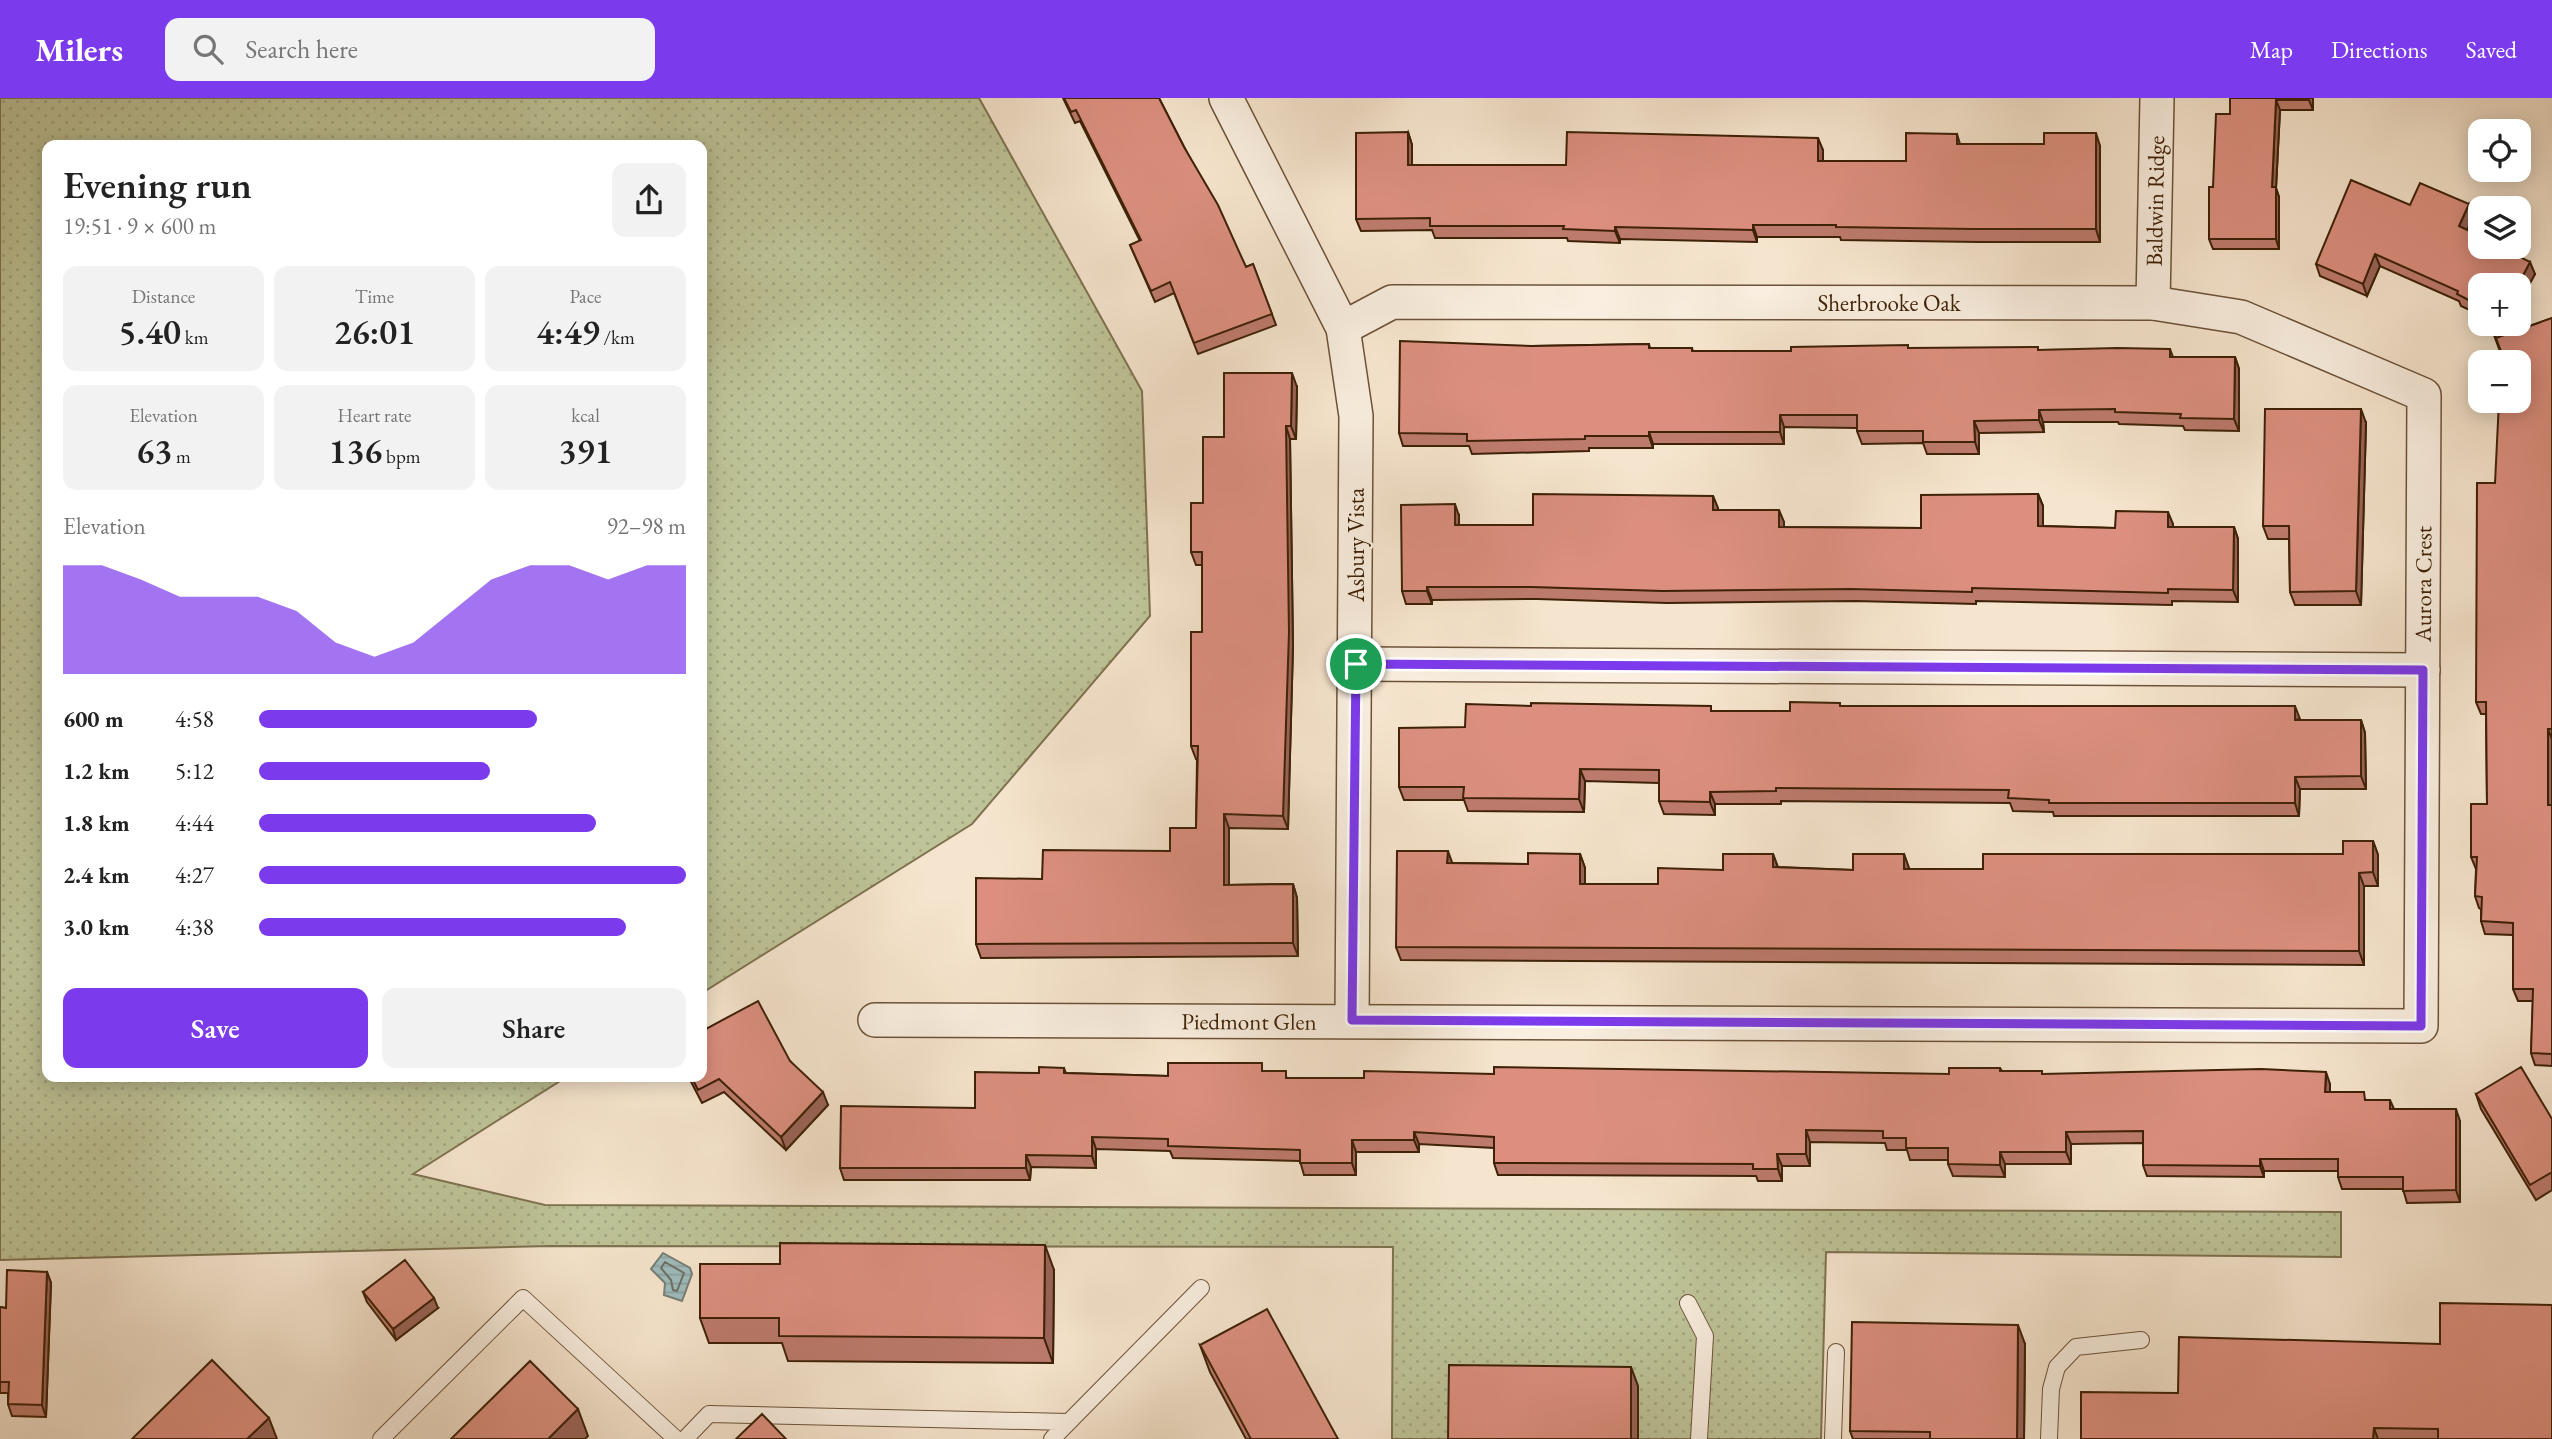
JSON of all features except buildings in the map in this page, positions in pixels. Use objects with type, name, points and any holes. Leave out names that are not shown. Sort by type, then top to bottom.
[{"type":"street","name":"Asbury Vista","points":[[1226,98],[1343,328],[1356,416],[1352,1020]]},
{"type":"street","name":"Baldwin Ridge","points":[[2153,303],[2157,98]]},
{"type":"street","name":"Sherbrooke Oak","points":[[1343,328],[1392,302],[2153,303],[2241,317],[2424,395]]},
{"type":"street","name":"Aurora Crest","points":[[2421,1026],[2424,395]]},
{"type":"street","points":[[1356,664],[2423,670]]},
{"type":"street","name":"Piedmont Glen","points":[[875,1020],[2421,1026]]},
{"type":"lane","points":[[1052,1439],[1201,1288]]},
{"type":"lane","points":[[381,1439],[523,1298],[676,1439]]},
{"type":"lane","points":[[1688,1303],[1705,1336],[1699,1439]]},
{"type":"lane","points":[[2049,1439],[2051,1390],[2057,1367],[2076,1347],[2141,1340]]},
{"type":"lane","points":[[1833,1439],[1836,1352]]},
{"type":"lane","points":[[685,1439],[709,1414],[1068,1422]]},
{"type":"green space","points":[[0,98],[979,98],[1142,391],[1150,616],[972,824],[707,990],[707,140],[42,140],[42,1082],[559,1082],[413,1174],[545,1205],[2341,1212],[2341,1257],[1826,1252],[1821,1439],[1392,1439],[1393,1247],[549,1246],[0,1260]]},
{"type":"water","points":[[663,1253],[690,1268],[692,1274],[682,1301],[664,1295],[665,1283],[651,1269]]},
{"type":"route","points":[[1356,664],[2423,670],[2421,1026],[1352,1020],[1356,664]]}]
